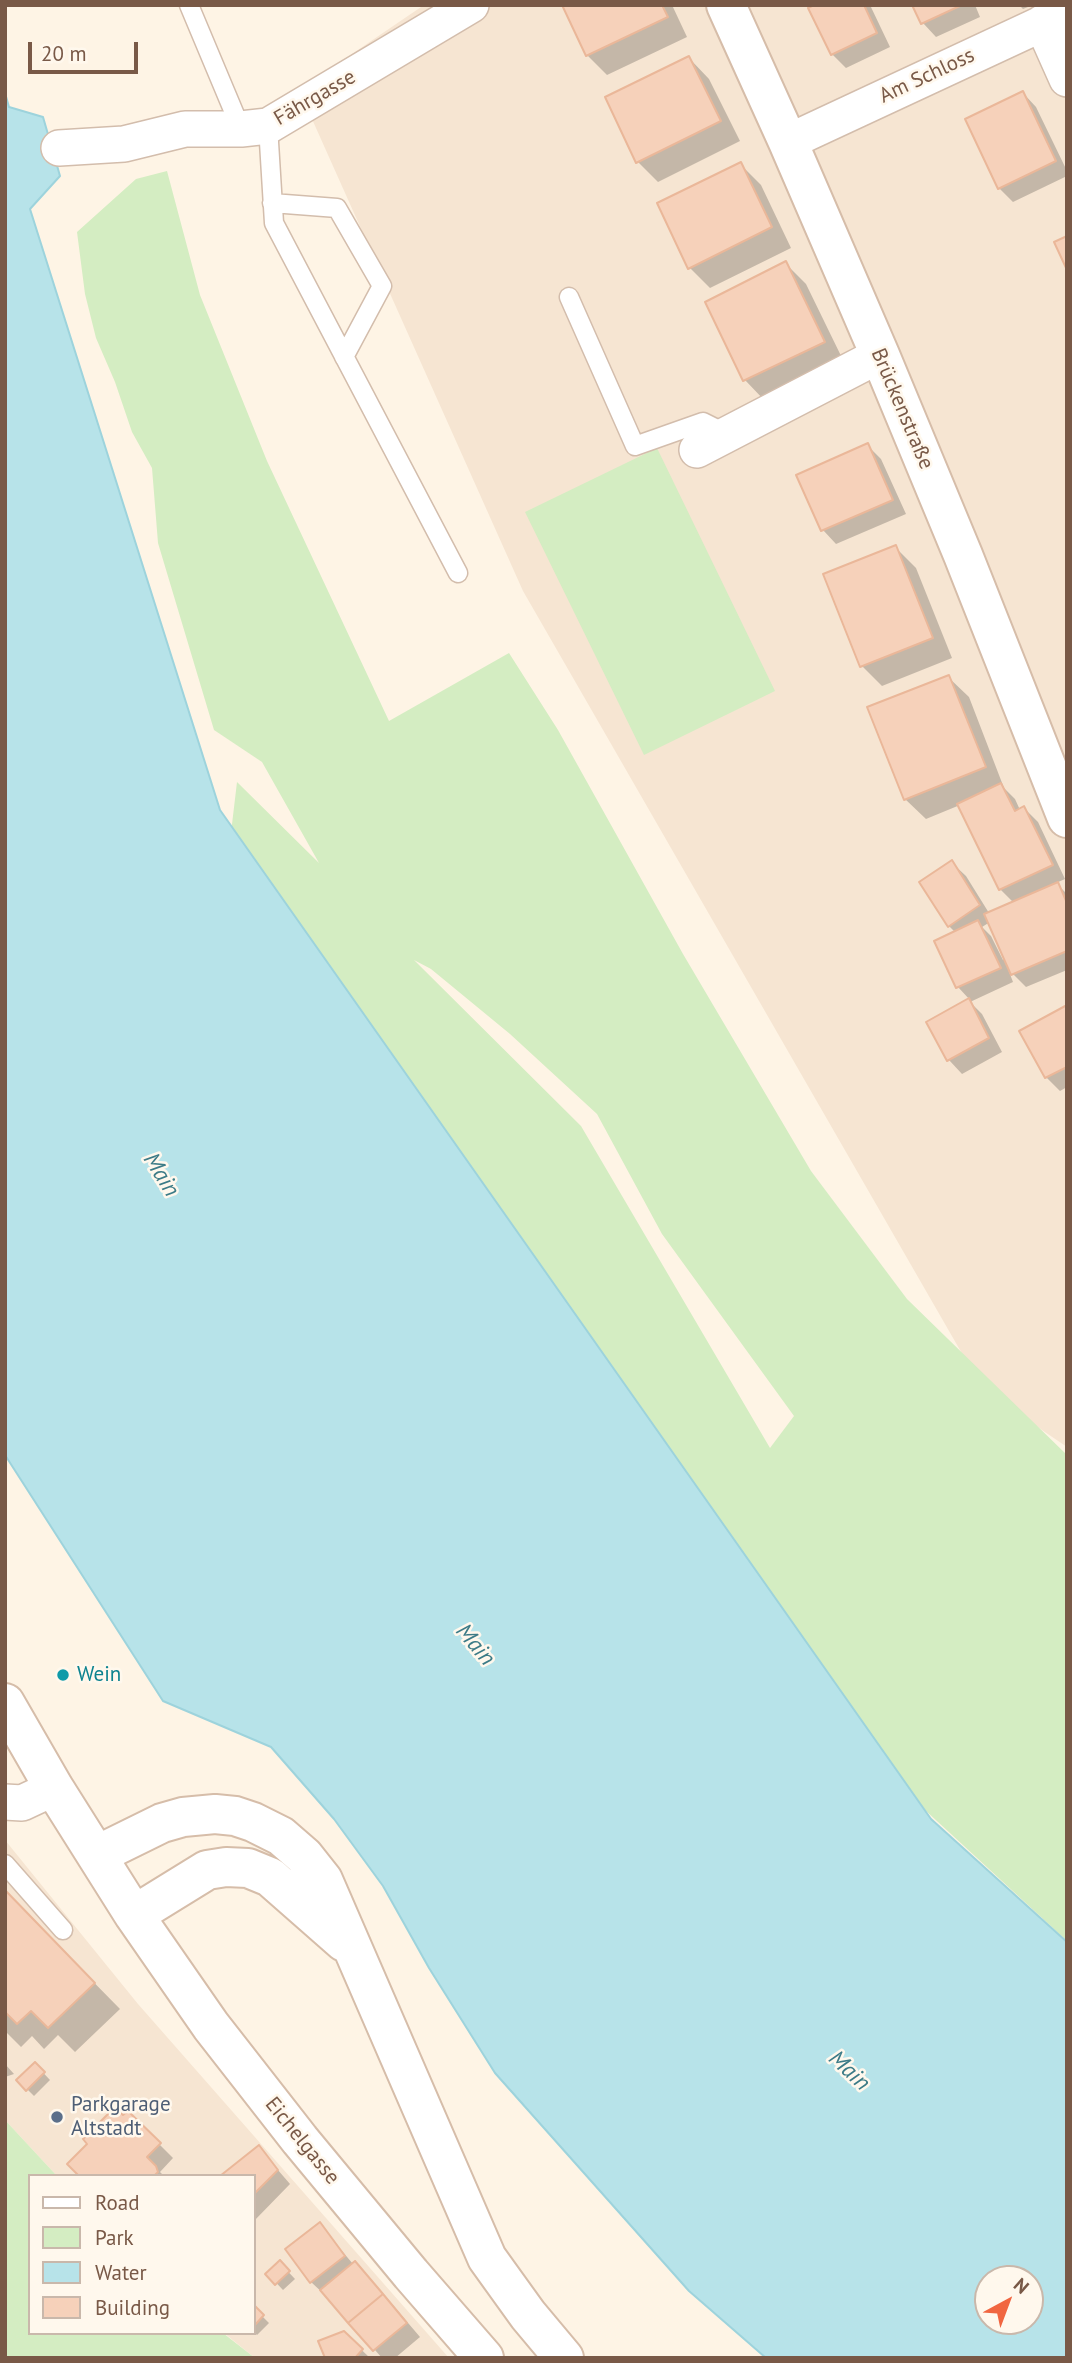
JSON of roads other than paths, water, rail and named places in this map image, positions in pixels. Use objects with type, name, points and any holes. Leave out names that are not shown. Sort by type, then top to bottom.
[{"type":"street","name":"Fährgasse","points":[[254,127],[471,5]]},
{"type":"street","name":"Brückenstraße","points":[[726,5],[880,355],[1067,818]]},
{"type":"street","points":[[1054,17],[1067,79]]},
{"type":"street","name":"Am Schloss","points":[[788,142],[1054,17]]},
{"type":"street","points":[[59,148],[124,144],[185,129],[254,127]]},
{"type":"street","points":[[697,450],[880,355]]},
{"type":"street","name":"Eichelgasse","points":[[5,1703],[54,1788],[134,1914],[253,2082],[484,2358]]},
{"type":"street","points":[[5,1802],[22,1803],[54,1788]]},
{"type":"street","points":[[97,1855],[162,1823],[183,1817],[215,1814],[235,1816],[281,1836],[311,1864],[323,1880],[487,2258],[528,2315],[565,2358]]},
{"type":"street","points":[[134,1914],[207,1870],[248,1868],[270,1877],[351,1948]]},
{"type":"lane","points":[[189,5],[254,127],[272,203],[274,223],[457,573]]},
{"type":"lane","points":[[272,203],[337,208],[382,286],[344,357]]},
{"type":"lane","points":[[569,297],[635,446],[703,422],[729,435]]},
{"type":"lane","points":[[5,1864],[63,1930]]},
{"type":"water","name":"Main","points":[[5,93],[9,107],[43,117],[60,176],[30,209],[220,810],[931,1819],[1067,1942],[1067,2358],[766,2358],[689,2291],[495,2073],[429,1968],[383,1886],[334,1819],[271,1747],[163,1701],[5,1455]]},
{"type":"place","name":"Wein","points":[[63,1675]]},
{"type":"place","name":"Parkgarage Altstadt","points":[[57,2117]]}]
